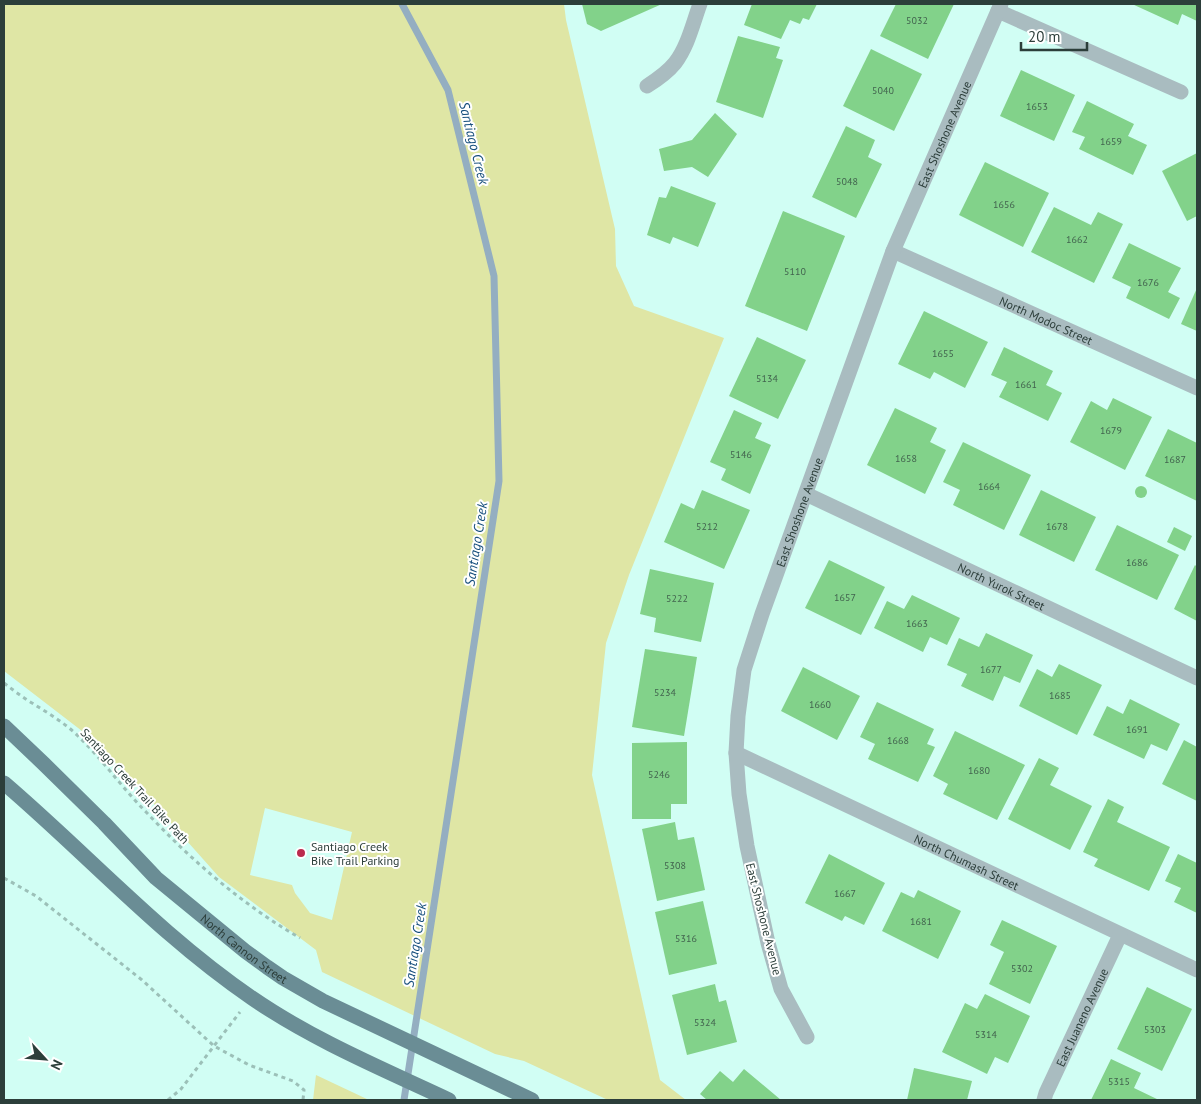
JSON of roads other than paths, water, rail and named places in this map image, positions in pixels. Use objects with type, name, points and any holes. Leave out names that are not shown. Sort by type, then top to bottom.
[{"type":"main road","name":"North Cannon Street","points":[[4,726],[98,817],[156,878],[245,951],[283,978],[323,1001],[532,1100]]},
{"type":"main road","points":[[4,783],[142,910],[188,949],[251,997],[321,1040],[450,1100]]},
{"type":"street","points":[[647,86],[662,76],[676,62],[686,44],[700,4]]},
{"type":"street","points":[[1000,7],[1181,92]]},
{"type":"street","name":"East Shoshone Avenue","points":[[807,1037],[781,989],[768,943],[747,846],[739,794],[736,753],[738,716],[744,670],[762,614],[893,251],[1000,7]]},
{"type":"street","name":"North Modoc Street","points":[[893,251],[1197,388]]},
{"type":"street","name":"North Yurok Street","points":[[806,494],[1197,678]]},
{"type":"street","name":"North Chumash Street","points":[[736,753],[1197,970]]},
{"type":"street","name":"East Juaneno Avenue","points":[[1044,1100],[1046,1092],[1120,935]]},
{"type":"waterway","name":"Santiago Creek","points":[[402,4],[448,90],[494,276],[499,481],[404,1100]]},
{"type":"place","name":"Santiago Creek Bike Trail Parking","points":[[301,853]]}]
